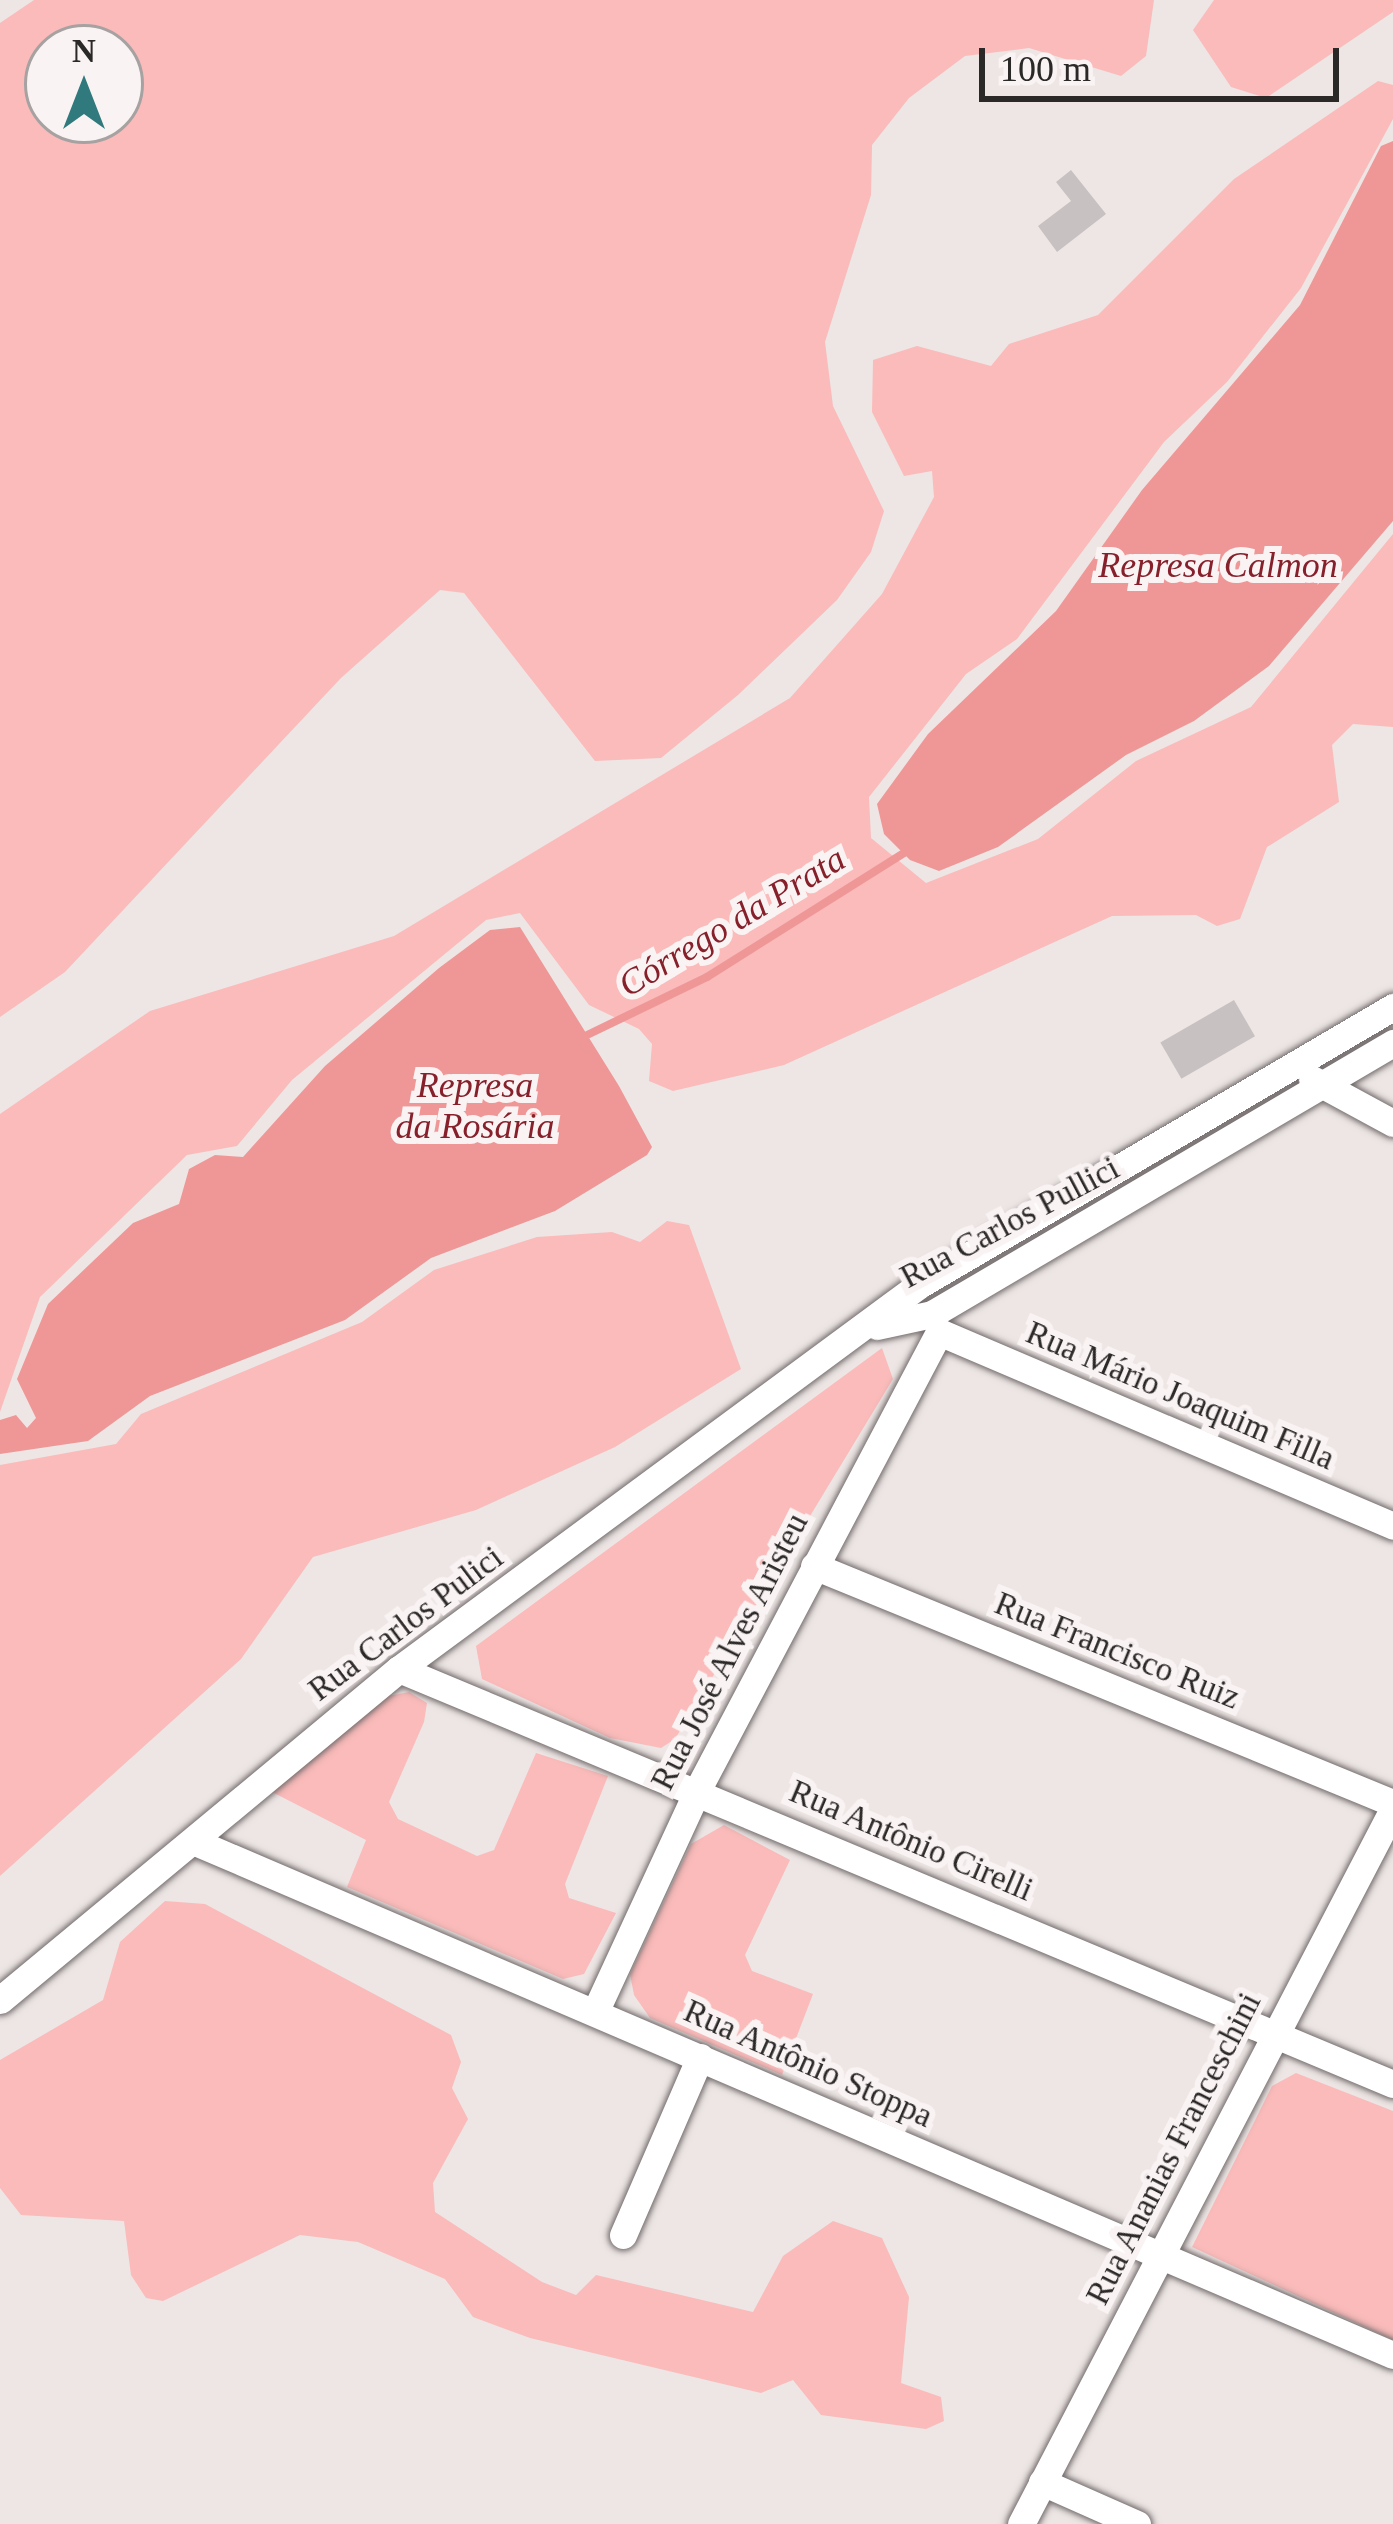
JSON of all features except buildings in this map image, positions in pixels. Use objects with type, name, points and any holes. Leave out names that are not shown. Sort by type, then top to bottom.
[{"type":"street","name":"Rua Carlos Pullici","points":[[873,1327],[919,1285],[1300,1069],[1393,1007]]},
{"type":"street","name":"Rua Carlos Pullici","points":[[873,1327],[935,1323],[1393,1043]]},
{"type":"street","points":[[1300,1069],[1324,1089],[1393,1123]]},
{"type":"street","points":[[919,1285],[935,1323]]},
{"type":"street","name":"Rua Mário Joaquim Filla","points":[[935,1323],[1393,1526]]},
{"type":"street","name":"Rua José Alves Aristeu","points":[[596,2010],[698,1789],[935,1323]]},
{"type":"street","name":"Rua Carlos Pulici","points":[[0,2000],[399,1669],[873,1327]]},
{"type":"street","name":"Rua Francisco Ruiz","points":[[814,1566],[1393,1806]]},
{"type":"street","name":"Rua Antônio Cirelli","points":[[399,1669],[698,1789],[1393,2084]]},
{"type":"street","name":"Rua Ananias Franceschini","points":[[1021,2524],[1393,1806]]},
{"type":"street","name":"Rua Antônio Stoppa","points":[[193,1841],[1393,2355]]},
{"type":"street","points":[[623,2235],[700,2056]]},
{"type":"street","points":[[1042,2482],[1137,2524]]},
{"type":"shaded area","points":[[34,0],[1154,0],[1146,56],[1121,76],[1029,48],[965,56],[909,98],[872,145],[871,195],[825,342],[833,406],[884,511],[871,552],[837,600],[738,695],[661,758],[595,761],[464,593],[440,590],[341,678],[65,972],[0,1017],[0,23]]},
{"type":"shaded area","points":[[1214,0],[1393,0],[1393,12],[1266,98],[1231,87],[1193,30]]},
{"type":"shaded area","points":[[1378,81],[1393,85],[1393,119],[1301,288],[1227,382],[1164,442],[1017,639],[966,674],[869,797],[871,838],[926,883],[1038,839],[1136,761],[1251,707],[1393,534],[1393,727],[1353,724],[1332,745],[1339,802],[1267,847],[1240,919],[1217,926],[1196,915],[1112,916],[784,1065],[673,1091],[649,1081],[652,1044],[639,1029],[589,1005],[520,913],[486,920],[292,1080],[237,1146],[187,1155],[40,1297],[0,1412],[0,1114],[150,1011],[394,936],[790,698],[882,594],[934,497],[932,471],[904,476],[872,412],[873,360],[917,346],[991,366],[1009,344],[1098,315],[1234,179]]},
{"type":"shaded area","points":[[667,1221],[689,1225],[741,1369],[615,1447],[476,1510],[313,1557],[241,1659],[0,1876],[0,1465],[116,1444],[141,1414],[362,1322],[434,1270],[537,1237],[612,1232],[640,1242]]},
{"type":"shaded area","points":[[882,1348],[893,1379],[675,1739],[661,1748],[610,1738],[482,1679],[476,1646]]},
{"type":"shaded area","points":[[409,1692],[427,1703],[424,1722],[389,1802],[398,1819],[477,1856],[494,1850],[536,1753],[608,1776],[565,1884],[569,1898],[616,1913],[584,1974],[563,1979],[347,1887],[366,1840],[272,1792],[378,1698]]},
{"type":"shaded area","points":[[724,1825],[790,1860],[745,1955],[752,1971],[813,1994],[782,2075],[650,2018],[634,1995],[630,1974],[691,1844]]},
{"type":"shaded area","points":[[165,1901],[205,1904],[451,2035],[461,2062],[452,2088],[468,2119],[433,2183],[435,2212],[542,2282],[576,2295],[596,2275],[753,2312],[783,2256],[833,2221],[882,2238],[909,2297],[901,2383],[941,2397],[944,2421],[926,2429],[821,2415],[793,2380],[761,2393],[530,2338],[473,2317],[445,2279],[358,2242],[300,2235],[163,2301],[146,2298],[131,2275],[124,2221],[21,2215],[0,2188],[0,2060],[103,2000],[120,1942]]},
{"type":"shaded area","points":[[1296,2073],[1393,2111],[1393,2340],[1192,2247],[1272,2086]]},
{"type":"water","name":"Represa Calmon","points":[[1393,141],[1393,521],[1269,666],[1194,721],[1126,755],[998,847],[939,871],[910,860],[884,834],[877,804],[928,734],[1056,611],[1142,490],[1300,305],[1381,146]]},
{"type":"water","name":"Represa da Rosária","points":[[520,927],[619,1086],[652,1147],[647,1155],[555,1211],[431,1258],[345,1320],[150,1396],[88,1441],[0,1454],[0,1420],[16,1415],[27,1428],[36,1418],[17,1379],[48,1304],[133,1223],[179,1204],[189,1169],[215,1155],[243,1157],[325,1066],[439,968],[490,930]]},
{"type":"waterway","name":"Córrego da Prata","points":[[583,1037],[707,977],[907,851]]}]
